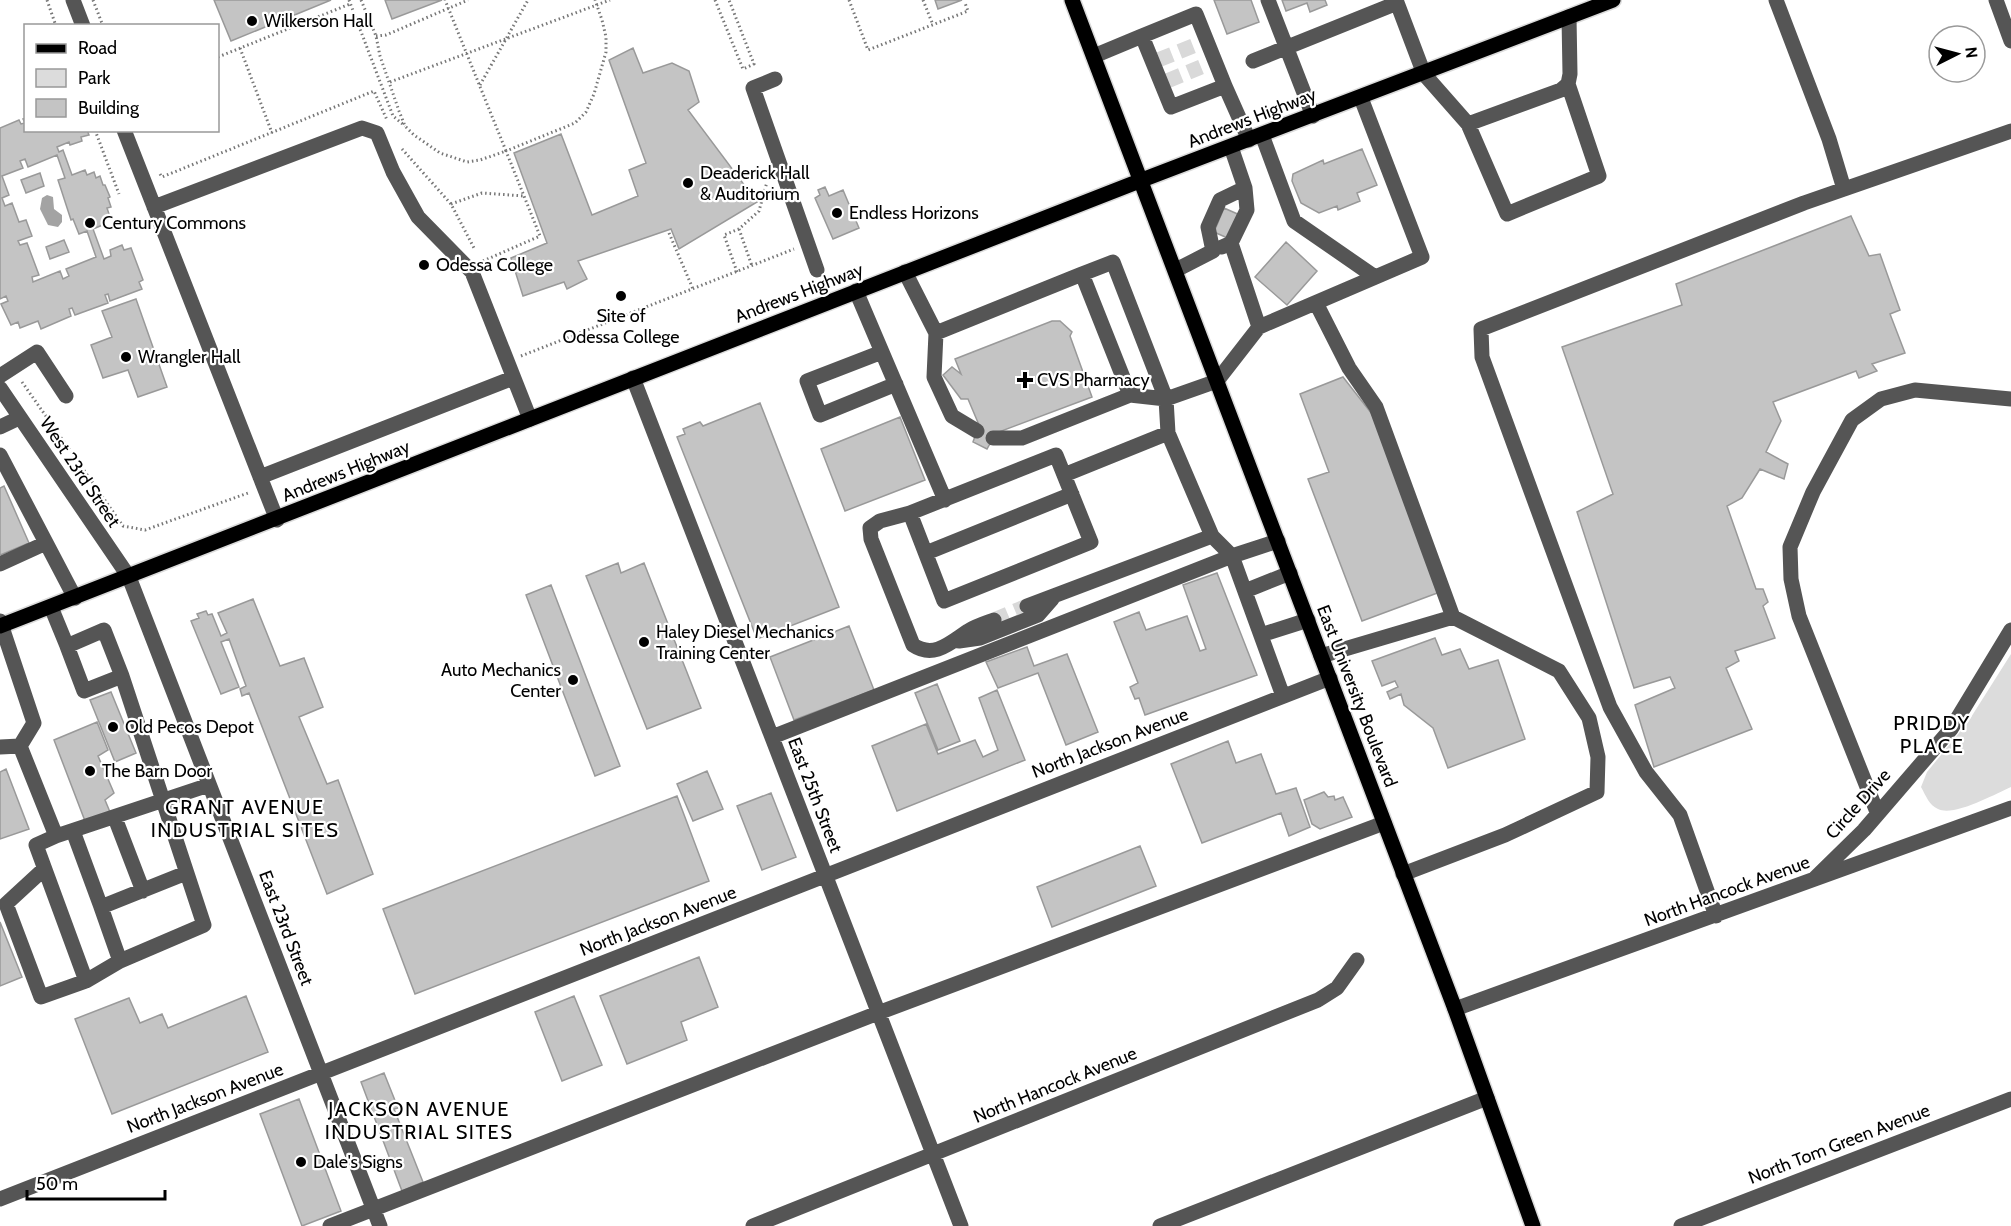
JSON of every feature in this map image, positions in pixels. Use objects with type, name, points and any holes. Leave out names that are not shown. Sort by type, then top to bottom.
[{"type":"main road","name":"East University Boulevard","points":[[1072,0],[1455,1009],[1533,1226]]},
{"type":"main road","name":"Andrews Highway","points":[[1,624],[75,598],[856,291],[1612,0]]},
{"type":"street","points":[[73,0],[82,24]]},
{"type":"street","points":[[1268,0],[1313,116]]},
{"type":"street","points":[[1776,0],[1829,139],[1844,189]]},
{"type":"street","points":[[1253,61],[1396,2],[1424,74],[1468,124],[1507,214],[1599,176],[1568,84],[1570,74],[1569,17]]},
{"type":"street","points":[[2002,3],[2011,41]]},
{"type":"street","points":[[1094,56],[1196,14],[1200,43],[1208,64],[1225,86],[1256,137],[1294,220],[1375,277]]},
{"type":"street","points":[[1142,36],[1156,61],[1171,107],[1225,86]]},
{"type":"street","points":[[775,79],[753,87],[817,270]]},
{"type":"street","points":[[1468,124],[1561,90],[1568,84]]},
{"type":"street","points":[[993,438],[1022,438],[1130,395],[1166,399],[1217,381],[1258,327],[1422,256],[1361,98]]},
{"type":"street","points":[[154,207],[362,128],[377,133],[393,172],[418,217],[472,272],[530,419]]},
{"type":"street","points":[[1716,916],[1680,815],[1646,772],[1610,708],[1482,357],[1481,329],[1844,189],[2011,131]]},
{"type":"street","points":[[125,132],[277,519]]},
{"type":"street","points":[[1176,270],[1231,243],[1247,210],[1245,188],[1231,147]]},
{"type":"street","points":[[1214,251],[1208,227],[1220,200],[1245,188]]},
{"type":"street","points":[[1231,243],[1258,327]]},
{"type":"street","points":[[936,333],[1113,262],[1166,399],[1168,433],[1212,536],[1232,556],[1284,696]]},
{"type":"street","points":[[905,272],[936,333],[934,377],[952,416],[977,431]]},
{"type":"street","points":[[1082,274],[1130,395]]},
{"type":"street","points":[[856,291],[945,500]]},
{"type":"street","points":[[1316,303],[1349,368],[1376,407],[1453,617],[1559,671],[1589,718],[1598,757],[1597,792],[1505,835],[1403,874]]},
{"type":"street","points":[[6,372],[37,352],[66,396]]},
{"type":"street","points":[[882,352],[807,381],[820,415],[896,384]]},
{"type":"street","points":[[262,482],[513,378]]},
{"type":"street","name":"East 25th Street","points":[[633,378],[961,1226]]},
{"type":"street","name":"West 23rd Street","points":[[0,388],[129,577]]},
{"type":"street","points":[[1877,812],[1799,616],[1791,579],[1790,548],[1813,492],[1852,420],[1881,399],[1915,390],[2011,399]]},
{"type":"street","points":[[0,427],[19,417]]},
{"type":"street","points":[[1064,475],[1168,433]]},
{"type":"street","points":[[0,455],[75,598]]},
{"type":"street","points":[[910,513],[944,601],[1018,572],[1091,542],[1056,455],[945,500],[880,521],[870,528],[871,539],[913,645],[920,650],[930,651],[956,641],[980,638],[1038,615],[1053,597]]},
{"type":"street","points":[[926,553],[1072,494]]},
{"type":"street","points":[[1027,606],[1212,536]]},
{"type":"street","points":[[772,737],[1232,556],[1278,541]]},
{"type":"street","points":[[0,564],[46,543]]},
{"type":"street","points":[[1245,591],[1290,573]]},
{"type":"street","name":"East 23rd Street","points":[[129,577],[380,1226]]},
{"type":"street","points":[[51,607],[84,691],[122,676]]},
{"type":"street","points":[[1321,656],[1453,617]]},
{"type":"street","points":[[956,641],[968,631],[994,620]]},
{"type":"street","points":[[1261,635],[1308,620]]},
{"type":"street","points":[[1,624],[34,723],[21,746]]},
{"type":"street","points":[[45,869],[6,904],[41,997],[86,981],[120,961],[204,924],[122,676],[104,630],[67,646]]},
{"type":"street","name":"Circle Drive","points":[[1810,882],[1864,830],[1877,812],[1951,729],[2011,630]]},
{"type":"street","name":"North Jackson Avenue","points":[[0,1199],[1330,678]]},
{"type":"street","points":[[0,747],[21,746]]},
{"type":"street","points":[[21,746],[56,836]]},
{"type":"street","points":[[86,981],[36,845],[56,836],[209,785]]},
{"type":"street","name":"North Hancock Avenue","points":[[1455,1009],[2011,808]]},
{"type":"street","points":[[115,818],[143,891]]},
{"type":"street","points":[[330,1226],[878,1013],[1384,823]]},
{"type":"street","points":[[73,831],[120,961]]},
{"type":"street","points":[[101,907],[186,873]]},
{"type":"street","name":"North Hancock Avenue","points":[[753,1226],[1318,1000],[1337,988],[1357,960]]},
{"type":"street","points":[[1160,1226],[1487,1098]]},
{"type":"street","name":"North Tom Green Avenue","points":[[1681,1226],[2011,1099]]},
{"type":"path","points":[[47,0],[55,24]]},
{"type":"path","points":[[93,0],[102,24]]},
{"type":"path","points":[[361,0],[376,36],[380,56],[405,126]]},
{"type":"path","points":[[445,0],[540,236],[481,262]]},
{"type":"path","points":[[376,36],[386,35],[468,0]]},
{"type":"path","points":[[480,85],[528,0]]},
{"type":"path","points":[[219,57],[350,2],[393,116],[426,144],[454,159],[467,162],[506,151],[575,123],[586,112],[594,94],[606,52],[606,38],[595,0]]},
{"type":"path","points":[[390,82],[610,0]]},
{"type":"path","points":[[715,0],[743,69],[754,64],[729,0]]},
{"type":"path","points":[[849,0],[868,50],[968,11],[965,3]]},
{"type":"path","points":[[923,0],[933,25]]},
{"type":"path","points":[[240,48],[272,133]]},
{"type":"path","points":[[158,168],[162,177],[374,91],[389,124]]},
{"type":"path","points":[[96,132],[118,194]]},
{"type":"path","points":[[399,145],[451,204],[476,252]]},
{"type":"path","points":[[737,272],[724,235],[739,229],[759,212],[775,152]]},
{"type":"path","points":[[451,204],[482,193],[524,196]]},
{"type":"path","points":[[739,229],[752,266]]},
{"type":"path","points":[[669,233],[693,289]]},
{"type":"path","points":[[519,357],[807,244]]},
{"type":"path","points":[[6,372],[123,526],[145,530],[262,482]]},
{"type":"green space","points":[[2011,654],[2011,787],[1964,807],[1945,811],[1938,809],[1930,803],[1921,787],[1927,772],[1968,722]]},
{"type":"shaded area","points":[[47,195],[53,197],[54,209],[62,215],[62,222],[58,227],[48,225],[40,209],[42,198]]},
{"type":"building","name":"Wilkerson Hall","points":[[214,0],[331,0],[231,41]]},
{"type":"building","points":[[385,0],[442,0],[392,19]]},
{"type":"building","points":[[935,0],[962,0],[938,9]]},
{"type":"building","points":[[1214,0],[1251,0],[1259,22],[1227,34]]},
{"type":"building","points":[[1282,0],[1325,0],[1327,5],[1310,12],[1307,3],[1286,11]]},
{"type":"building","name":"Deaderick Hall & Auditorium","points":[[633,48],[643,73],[672,63],[689,71],[699,102],[688,110],[757,202],[679,249],[671,229],[578,261],[587,279],[567,289],[564,282],[523,296],[511,258],[547,243],[514,153],[561,134],[592,215],[638,196],[629,170],[646,163],[609,60]]},
{"type":"building","name":"Century Commons","points":[[19,120],[21,124],[24,123],[24,132],[88,132],[89,135],[81,137],[82,141],[70,145],[69,142],[57,147],[59,152],[63,150],[72,175],[85,170],[87,175],[94,172],[96,178],[100,176],[105,185],[110,197],[108,198],[111,207],[107,208],[110,217],[103,220],[105,224],[93,229],[104,259],[111,256],[110,250],[122,245],[124,250],[131,248],[143,280],[139,282],[142,289],[110,301],[108,294],[105,295],[108,303],[75,315],[72,308],[69,309],[71,316],[41,329],[38,321],[20,328],[18,322],[11,325],[1,304],[8,301],[6,296],[0,299],[0,128]],"holes":[[[57,155],[65,178],[58,180],[71,220],[73,219],[79,234],[87,231],[96,257],[66,269],[69,276],[63,279],[60,271],[33,282],[32,277],[39,275],[27,243],[20,245],[18,241],[32,236],[26,220],[19,222],[12,203],[5,206],[2,198],[9,195],[2,176],[23,168],[20,161],[25,159],[28,167]]]},
{"type":"building","points":[[1362,149],[1377,185],[1357,193],[1360,201],[1338,210],[1337,206],[1319,213],[1301,203],[1292,181],[1293,174],[1323,160],[1324,164]]},
{"type":"building","points":[[40,173],[44,186],[26,193],[21,180]]},
{"type":"building","name":"Endless Horizons","points":[[825,187],[829,196],[843,190],[859,228],[833,239],[815,198],[820,195],[818,190]]},
{"type":"building","points":[[1224,208],[1242,216],[1232,240],[1214,232]]},
{"type":"building","points":[[1851,216],[1869,256],[1880,254],[1900,310],[1890,314],[1905,353],[1872,364],[1877,371],[1859,378],[1856,371],[1773,402],[1781,421],[1766,452],[1788,464],[1784,479],[1760,469],[1742,498],[1727,506],[1756,589],[1763,589],[1768,602],[1763,606],[1775,638],[1735,651],[1739,661],[1726,668],[1752,729],[1654,767],[1635,705],[1675,688],[1670,677],[1634,688],[1577,512],[1613,494],[1562,347],[1682,305],[1676,284]]},
{"type":"building","points":[[64,240],[69,252],[50,259],[46,247]]},
{"type":"building","points":[[1286,242],[1317,271],[1287,305],[1255,277]]},
{"type":"building","name":"Wrangler Hall","points":[[136,299],[167,387],[138,397],[128,370],[103,378],[91,345],[112,337],[102,311]]},
{"type":"building","name":"CVS Pharmacy","points":[[1052,321],[1060,321],[1072,332],[1070,336],[1092,397],[996,433],[987,449],[973,442],[979,425],[968,399],[961,399],[943,375],[952,367],[961,374],[955,359]]},
{"type":"building","points":[[1343,377],[1372,414],[1440,592],[1362,621],[1308,479],[1329,472],[1300,394]]},
{"type":"building","points":[[760,403],[839,607],[757,639],[677,437],[685,434],[683,429],[700,422],[703,426]]},
{"type":"building","points":[[900,417],[925,480],[845,511],[821,449]]},
{"type":"building","points":[[4,486],[29,543],[0,555],[0,488]]},
{"type":"building","name":"Haley Diesel Mechanics Training Center","points":[[618,563],[621,573],[644,563],[701,708],[647,729],[586,576]]},
{"type":"building","points":[[1217,573],[1257,675],[1145,715],[1139,698],[1135,699],[1130,687],[1138,683],[1114,622],[1139,612],[1146,630],[1187,616],[1200,651],[1206,649],[1183,585]]},
{"type":"building","name":"Auto Mechanics Center","points":[[551,585],[620,766],[595,776],[526,595]]},
{"type":"building","points":[[253,599],[280,666],[304,658],[323,707],[299,717],[327,784],[338,780],[373,874],[327,894],[249,693],[242,696],[240,689],[246,686],[229,639],[221,642],[239,687],[221,694],[191,621],[199,618],[197,614],[206,611],[208,615],[212,614],[221,636],[227,633],[218,613]]},
{"type":"building","points":[[849,626],[874,690],[794,720],[770,657]]},
{"type":"building","points":[[1435,638],[1442,655],[1460,649],[1469,669],[1498,660],[1525,739],[1448,768],[1433,728],[1404,705],[1401,694],[1390,699],[1387,692],[1398,687],[1395,681],[1382,686],[1372,661]]},
{"type":"building","points":[[1027,647],[1034,666],[1067,654],[1098,732],[1066,745],[1038,673],[998,688],[986,662]]},
{"type":"building","points":[[937,684],[960,741],[938,750],[915,693]]},
{"type":"building","points":[[997,690],[1025,760],[897,811],[872,746],[926,724],[938,754],[975,740],[983,757],[998,750],[979,698]]},
{"type":"building","name":"Old Pecos Depot","points":[[111,692],[136,753],[115,762],[90,700]]},
{"type":"building","points":[[97,722],[108,750],[98,756],[114,793],[105,800],[110,812],[85,821],[54,740]]},
{"type":"building","points":[[1228,741],[1236,763],[1261,754],[1276,794],[1296,788],[1310,827],[1289,836],[1281,813],[1202,843],[1171,764]]},
{"type":"building","points":[[6,769],[29,829],[0,839],[0,772]]},
{"type":"building","points":[[707,771],[723,809],[693,821],[677,784]]},
{"type":"building","points":[[1324,792],[1328,797],[1334,796],[1335,800],[1343,797],[1352,817],[1320,829],[1312,824],[1304,800]]},
{"type":"building","points":[[771,793],[796,857],[762,870],[737,806]]},
{"type":"building","points":[[677,796],[709,881],[415,994],[383,909]]},
{"type":"building","points":[[1140,846],[1156,886],[1052,927],[1037,887]]},
{"type":"building","points":[[0,922],[22,977],[0,986]]},
{"type":"building","points":[[699,957],[718,1007],[681,1022],[687,1040],[627,1064],[600,996]]},
{"type":"building","points":[[246,996],[268,1052],[112,1114],[75,1019],[129,998],[140,1023],[162,1014],[168,1028]]},
{"type":"building","points":[[574,996],[602,1065],[562,1081],[535,1012]]},
{"type":"building","points":[[384,1073],[398,1108],[394,1109],[423,1182],[402,1191],[361,1082]]},
{"type":"building","name":"Dale's Signs","points":[[299,1099],[341,1211],[302,1226],[260,1114]]},
{"type":"tunnel","points":[[1158,60],[1193,46]]},
{"type":"tunnel","points":[[1167,81],[1201,67]]},
{"type":"tunnel","points":[[994,620],[1027,606]]},
{"type":"place","name":"Wilkerson Hall","points":[[252,21]]},
{"type":"place","name":"Deaderick Hall & Auditorium","points":[[688,183]]},
{"type":"place","name":"Endless Horizons","points":[[837,213]]},
{"type":"place","name":"Century Commons","points":[[90,223]]},
{"type":"place","name":"Odessa College","points":[[424,265]]},
{"type":"place","name":"Site of Odessa College","points":[[621,296]]},
{"type":"place","name":"Wrangler Hall","points":[[126,357]]},
{"type":"place","name":"CVS Pharmacy","points":[[1025,380]]},
{"type":"place","name":"Haley Diesel Mechanics Training Center","points":[[644,642]]},
{"type":"place","name":"Auto Mechanics Center","points":[[573,680]]},
{"type":"place","name":"Old Pecos Depot","points":[[113,727]]},
{"type":"place","name":"The Barn Door","points":[[90,771]]},
{"type":"place","name":"Dale's Signs","points":[[301,1162]]},
{"type":"district","name":"PRIDDY PLACE","points":[[1932,734]]},
{"type":"district","name":"GRANT AVENUE INDUSTRIAL SITES","points":[[245,818]]},
{"type":"district","name":"JACKSON AVENUE INDUSTRIAL SITES","points":[[419,1120]]}]
